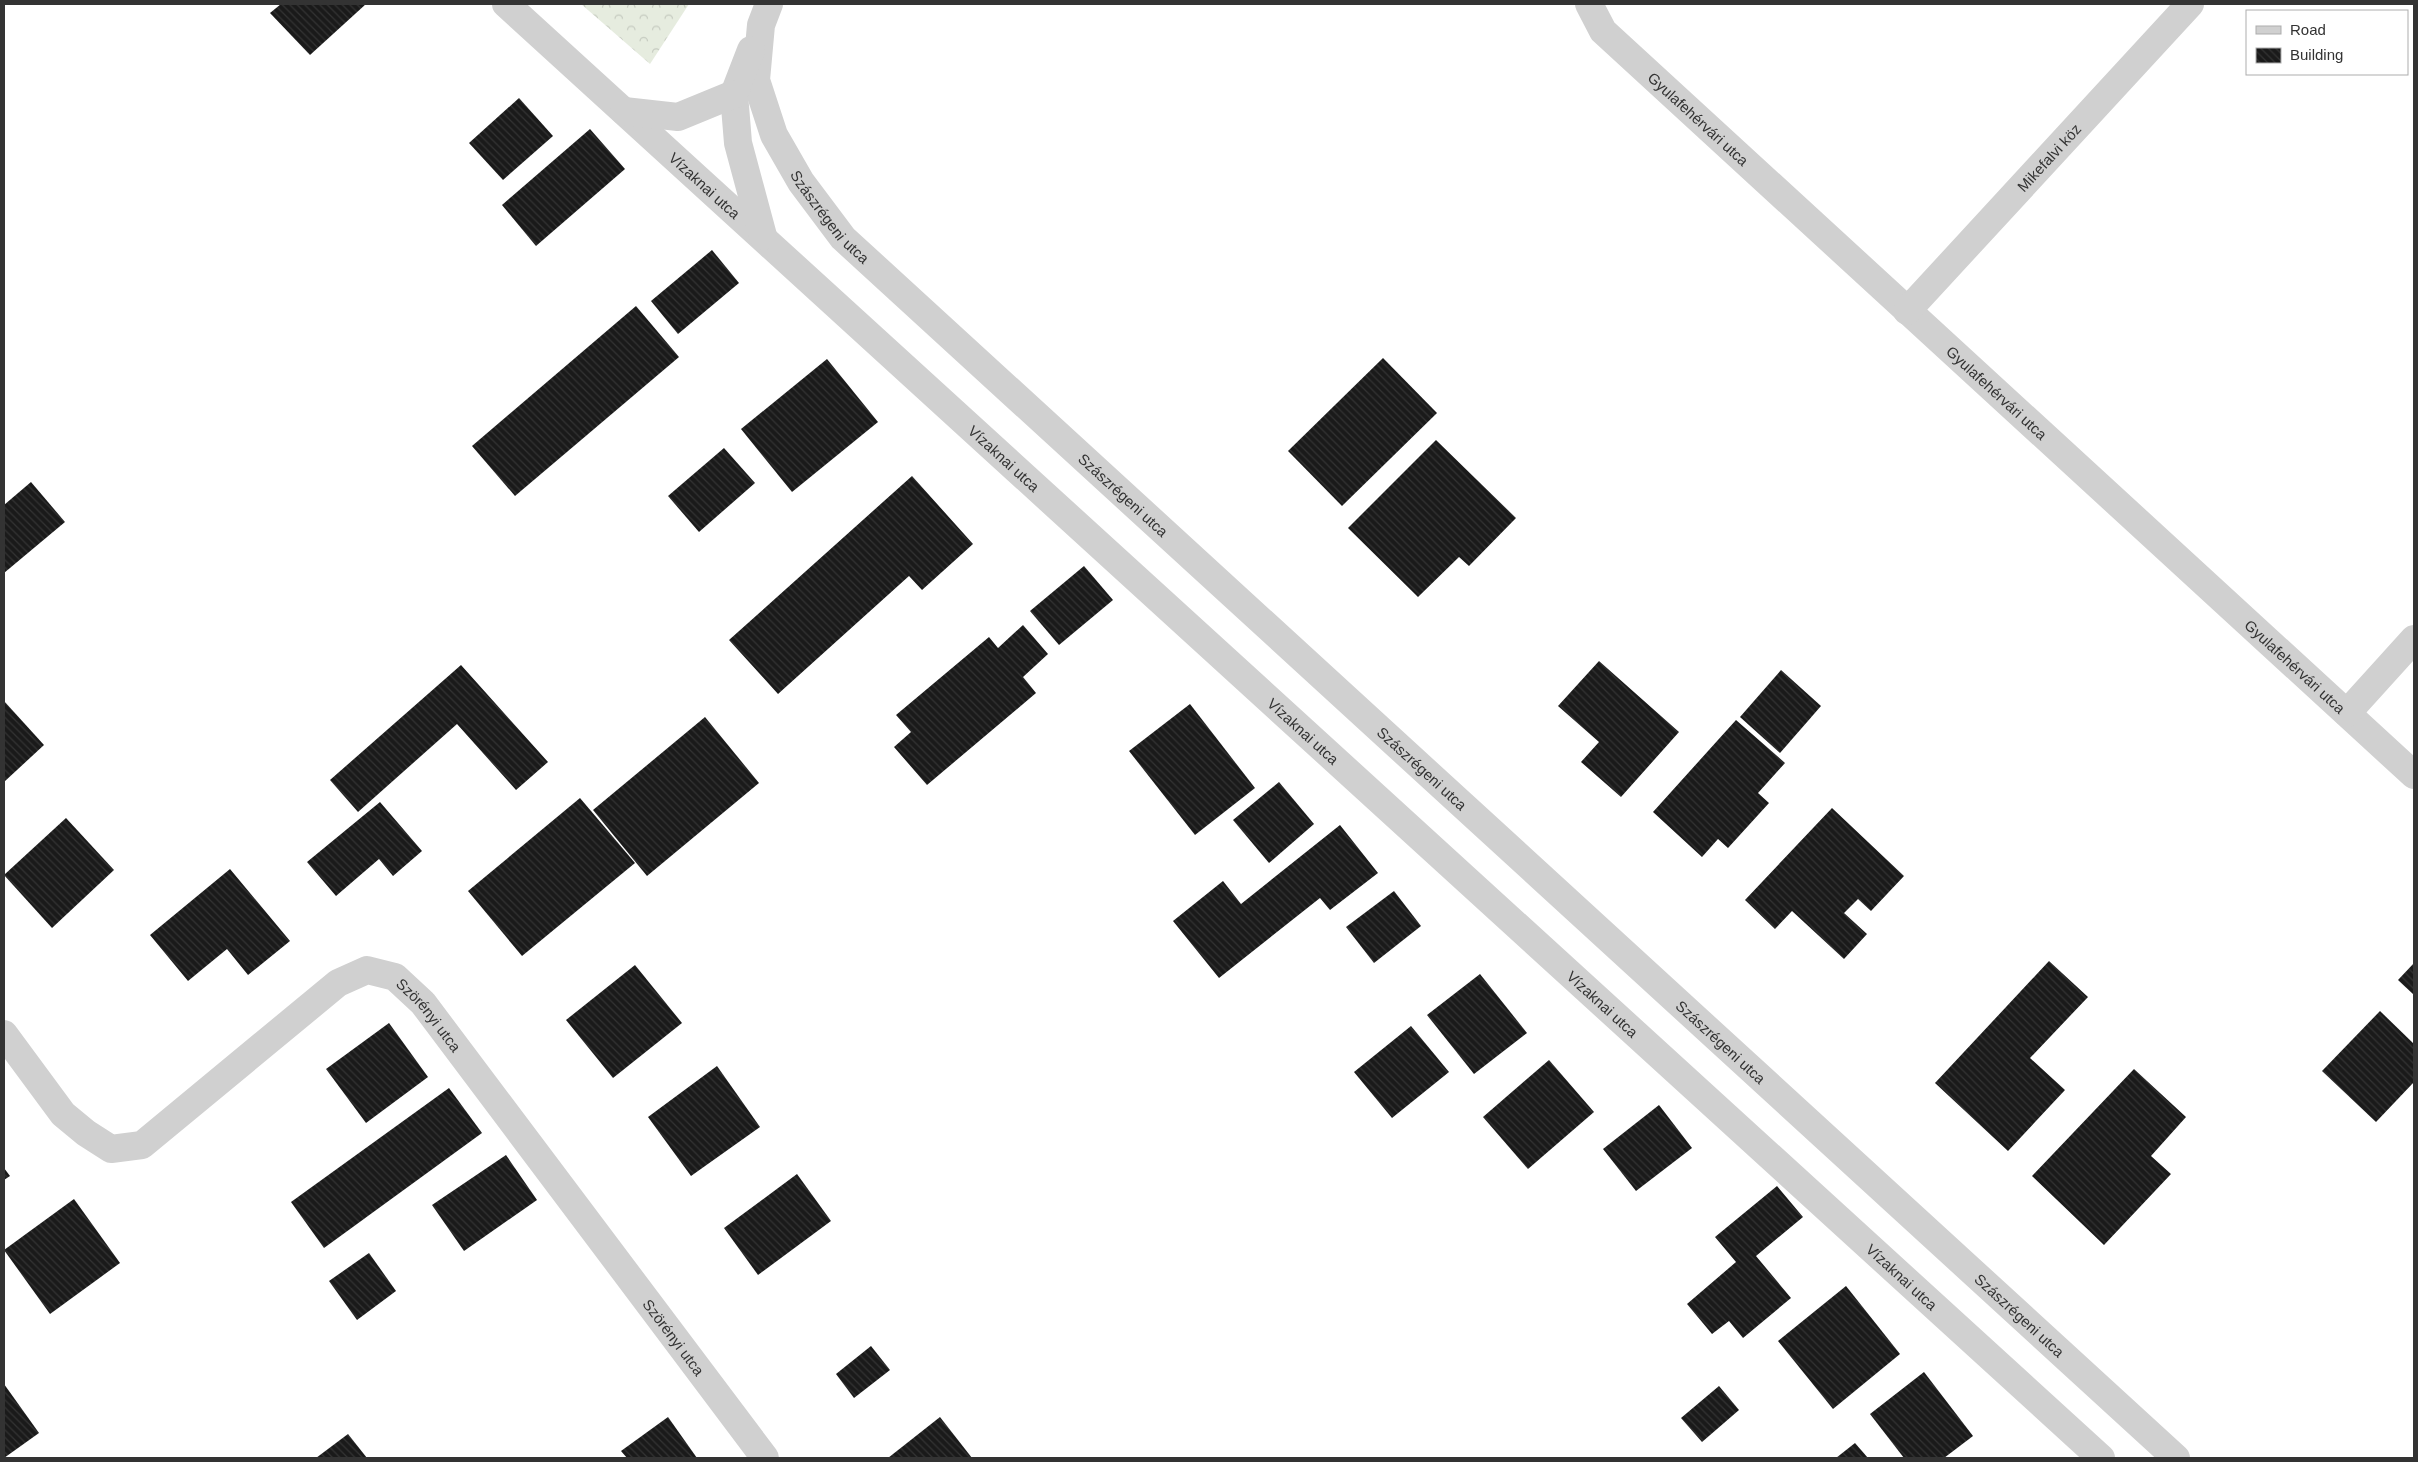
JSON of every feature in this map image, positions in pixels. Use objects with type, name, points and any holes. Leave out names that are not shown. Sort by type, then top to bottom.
[{"type":"street","name":"Vízaknai utca","points":[[506,4],[763,236],[2101,1458]]},
{"type":"street","name":"Gyulafehérvári utca","points":[[1589,4],[1603,31],[2414,774]]},
{"type":"street","name":"Mikefalvi köz","points":[[1907,311],[2190,4]]},
{"type":"street","name":"Szászrégeni utca","points":[[763,236],[738,143],[734,94],[765,15]]},
{"type":"street","name":"Szászrégeni utca","points":[[765,15],[756,80],[774,135],[802,182],[842,238],[2176,1458]]},
{"type":"street","points":[[624,111],[678,117],[734,94]]},
{"type":"street","points":[[2347,713],[2414,639]]},
{"type":"street","name":"Szörényi utca","points":[[4,1034],[63,1114],[86,1133],[111,1149],[142,1145],[338,983],[367,970],[395,977],[423,1003],[765,1458]]},
{"type":"green space","points":[[581,4],[689,4],[650,64]]},
{"type":"building","points":[[281,4],[366,4],[310,55],[270,13]]},
{"type":"building","points":[[519,98],[553,136],[503,180],[469,143]]},
{"type":"building","points":[[590,129],[625,169],[536,246],[502,205]]},
{"type":"building","points":[[712,250],[739,283],[678,334],[651,301]]},
{"type":"building","points":[[636,306],[679,357],[515,496],[472,446]]},
{"type":"building","points":[[1383,358],[1437,413],[1342,506],[1288,451]]},
{"type":"building","points":[[827,359],[878,422],[792,492],[741,429]]},
{"type":"building","points":[[1436,440],[1516,518],[1469,566],[1459,557],[1418,597],[1348,528]]},
{"type":"building","points":[[724,448],[755,483],[699,532],[668,496]]},
{"type":"building","points":[[912,476],[973,544],[922,590],[909,576],[778,694],[729,640]]},
{"type":"building","points":[[31,482],[65,522],[4,573],[4,505]]},
{"type":"building","points":[[1084,566],[1113,600],[1059,645],[1030,611]]},
{"type":"building","points":[[1023,625],[1048,654],[1023,677],[1036,693],[927,785],[894,747],[911,732],[896,715],[989,637],[998,648]]},
{"type":"building","points":[[1599,661],[1679,732],[1621,797],[1581,762],[1599,742],[1558,706]]},
{"type":"building","points":[[461,665],[548,762],[516,790],[457,724],[358,812],[330,780]]},
{"type":"building","points":[[1781,670],[1821,706],[1780,753],[1740,717]]},
{"type":"building","points":[[4,701],[44,745],[4,782]]},
{"type":"building","points":[[1190,704],[1255,788],[1195,835],[1129,751]]},
{"type":"building","points":[[705,717],[759,783],[647,876],[593,810]]},
{"type":"building","points":[[1736,720],[1785,763],[1758,793],[1769,803],[1728,848],[1718,839],[1702,857],[1653,812]]},
{"type":"building","points":[[1279,782],[1314,824],[1269,863],[1233,820]]},
{"type":"building","points":[[580,798],[635,863],[522,956],[468,891]]},
{"type":"building","points":[[380,802],[422,851],[393,876],[379,859],[336,896],[307,862]]},
{"type":"building","points":[[1832,808],[1904,876],[1871,911],[1858,899],[1844,913],[1867,934],[1844,959],[1792,911],[1775,929],[1745,900]]},
{"type":"building","points":[[66,818],[114,870],[52,928],[4,875]]},
{"type":"building","points":[[1340,825],[1378,873],[1330,910],[1320,898],[1219,978],[1173,921],[1223,881],[1241,904]]},
{"type":"building","points":[[230,869],[290,941],[248,975],[227,949],[188,981],[150,935]]},
{"type":"building","points":[[1394,891],[1421,926],[1374,963],[1346,927]]},
{"type":"building","points":[[2049,961],[2088,997],[2030,1058],[2065,1090],[2008,1151],[1935,1083]]},
{"type":"building","points":[[2414,963],[2414,995],[2398,980]]},
{"type":"building","points":[[635,965],[682,1023],[613,1078],[566,1020]]},
{"type":"building","points":[[1480,974],[1527,1033],[1474,1074],[1427,1015]]},
{"type":"building","points":[[2380,1011],[2414,1044],[2414,1082],[2376,1122],[2322,1071]]},
{"type":"building","points":[[389,1023],[428,1077],[366,1123],[326,1069]]},
{"type":"building","points":[[1411,1026],[1449,1072],[1392,1118],[1354,1072]]},
{"type":"building","points":[[1549,1060],[1594,1112],[1528,1169],[1483,1117]]},
{"type":"building","points":[[717,1066],[760,1127],[691,1176],[648,1117]]},
{"type":"building","points":[[2134,1069],[2186,1117],[2151,1156],[2171,1174],[2104,1245],[2032,1176]]},
{"type":"building","points":[[449,1088],[482,1133],[324,1248],[291,1202]]},
{"type":"building","points":[[1659,1105],[1692,1148],[1636,1191],[1603,1149]]},
{"type":"building","points":[[506,1155],[537,1200],[464,1251],[432,1205]]},
{"type":"building","points":[[4,1168],[10,1176],[4,1180]]},
{"type":"building","points":[[797,1174],[831,1221],[758,1275],[724,1228]]},
{"type":"building","points":[[1777,1186],[1803,1217],[1756,1256],[1791,1298],[1743,1338],[1729,1321],[1712,1334],[1687,1304],[1736,1262],[1715,1237]]},
{"type":"building","points":[[74,1199],[120,1263],[50,1314],[4,1250]]},
{"type":"building","points":[[369,1253],[396,1291],[357,1320],[329,1281]]},
{"type":"building","points":[[1846,1286],[1900,1354],[1833,1409],[1778,1341]]},
{"type":"building","points":[[871,1346],[890,1370],[854,1398],[836,1374]]},
{"type":"building","points":[[1924,1372],[1973,1436],[1944,1458],[1904,1458],[1870,1414]]},
{"type":"building","points":[[4,1384],[39,1433],[4,1458]]},
{"type":"building","points":[[1719,1386],[1739,1410],[1702,1442],[1681,1418]]},
{"type":"building","points":[[668,1417],[697,1458],[627,1458],[621,1451]]},
{"type":"building","points":[[940,1417],[972,1458],[888,1458]]},
{"type":"building","points":[[348,1434],[367,1458],[316,1458]]},
{"type":"building","points":[[1855,1443],[1868,1458],[1836,1458]]}]
